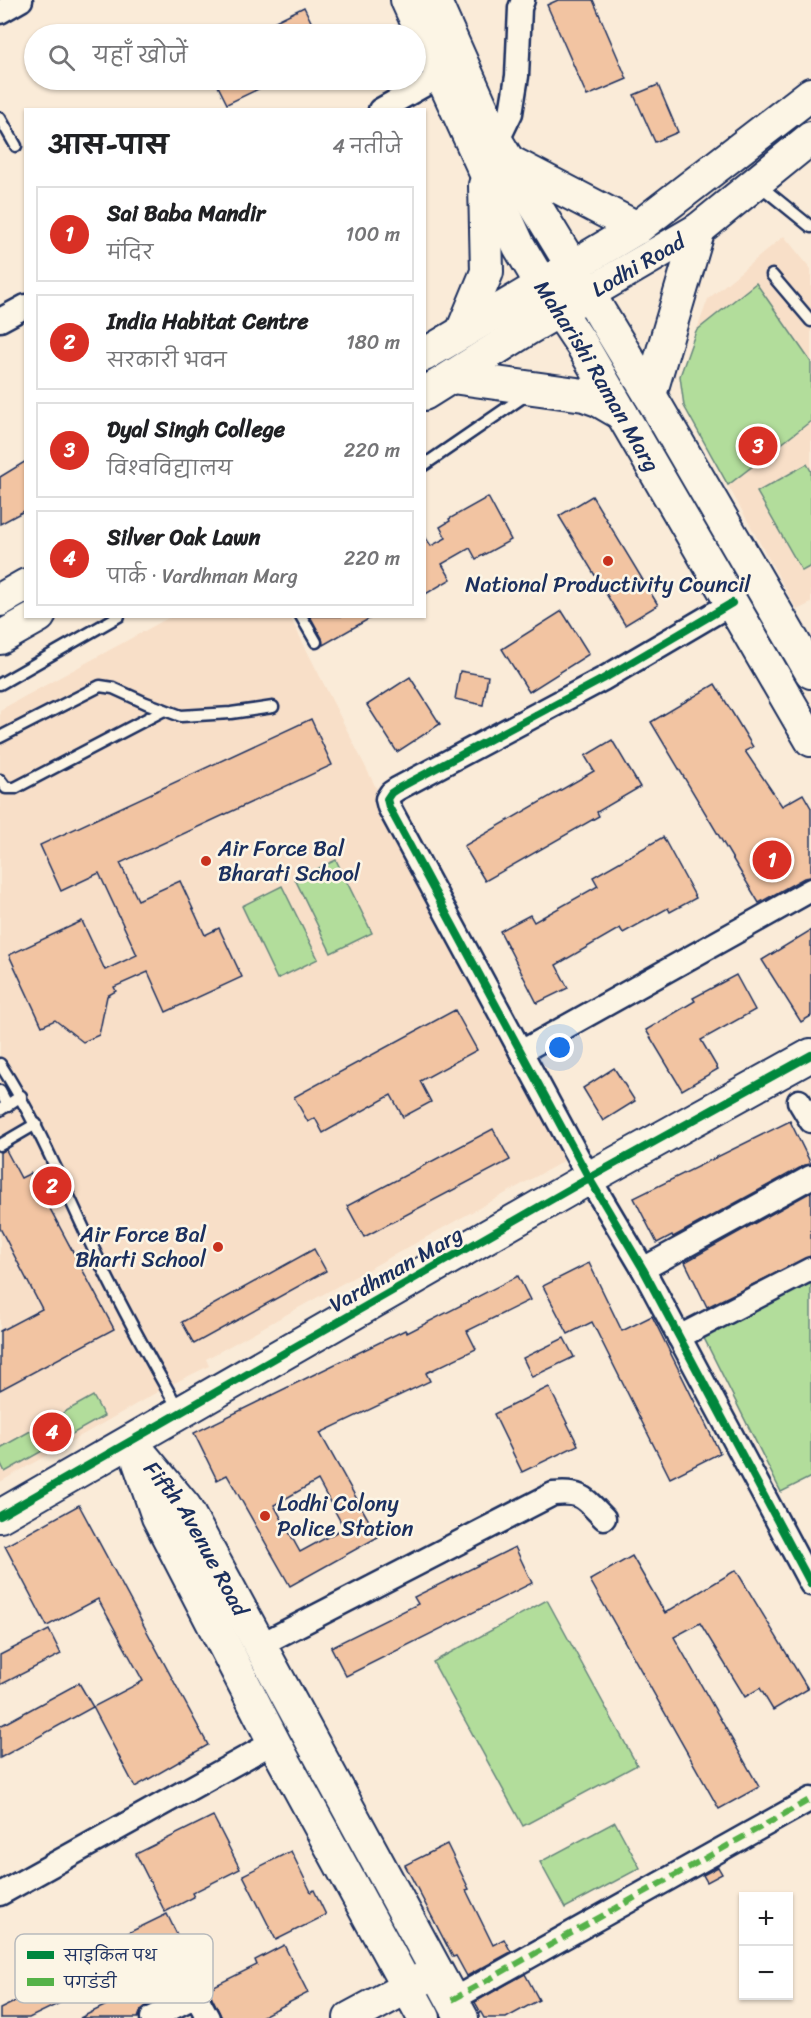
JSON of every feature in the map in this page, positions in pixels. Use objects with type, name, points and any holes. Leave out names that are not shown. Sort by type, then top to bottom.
[{"type":"main road","name":"Maharishi Raman Marg","points":[[407,0],[418,24]]},
{"type":"main road","name":"Maharishi Raman Marg","points":[[434,0],[497,158],[519,246],[558,311],[582,345],[811,740]]},
{"type":"main road","name":"Maharishi Raman Marg","points":[[426,41],[442,75],[573,266],[811,672]]},
{"type":"main road","name":"Lodhi Road","points":[[426,354],[637,228],[811,94]]},
{"type":"main road","name":"Lodhi Road","points":[[426,393],[558,311],[699,229],[811,138]]},
{"type":"main road","points":[[462,332],[487,272],[497,158],[637,228]]},
{"type":"main road","points":[[650,395],[699,229]]},
{"type":"main road","points":[[452,377],[584,395],[598,400],[621,414]]},
{"type":"main road","points":[[0,600],[24,586]]},
{"type":"main road","points":[[0,638],[35,618]]},
{"type":"main road","name":"Vardhman Marg","points":[[0,1516],[589,1178],[811,1055]]},
{"type":"main road","name":"Fifth Avenue Road","points":[[131,1442],[184,1507],[457,2009]]},
{"type":"main road","name":"Fifth Avenue Road","points":[[131,1442],[158,1517],[274,1742],[424,2018]]},
{"type":"main road","points":[[350,2018],[437,1970]]},
{"type":"street","points":[[0,12],[21,0]]},
{"type":"street","points":[[497,158],[511,113],[517,76],[520,8],[523,0]]},
{"type":"street","points":[[426,84],[442,75]]},
{"type":"street","points":[[384,108],[415,90]]},
{"type":"street","points":[[0,320],[24,307]]},
{"type":"street","points":[[732,603],[603,679],[397,789],[387,799],[389,807],[589,1178],[643,1269],[809,1577]]},
{"type":"street","points":[[521,1052],[811,890]]},
{"type":"street","points":[[799,1101],[811,1121]]},
{"type":"street","points":[[643,1269],[811,1177]]},
{"type":"street","points":[[679,1337],[811,1269]]},
{"type":"street","points":[[260,1646],[553,1494],[568,1492],[582,1496],[604,1518]]},
{"type":"street","points":[[0,1894],[274,1742]]},
{"type":"street","points":[[457,2009],[811,1799]]},
{"type":"street","points":[[152,2018],[182,2003]]},
{"type":"street","points":[[200,2003],[208,2018]]},
{"type":"lane","points":[[0,118],[16,146]]},
{"type":"lane","points":[[756,182],[811,227]]},
{"type":"lane","points":[[772,275],[811,321]]},
{"type":"lane","points":[[426,464],[536,388]]},
{"type":"lane","points":[[0,684],[116,618]]},
{"type":"lane","points":[[302,618],[316,642]]},
{"type":"lane","points":[[0,737],[100,686],[113,688],[181,716],[231,713],[273,707]]},
{"type":"lane","points":[[0,780],[6,788],[15,788],[164,710]]},
{"type":"lane","points":[[0,1064],[36,1124],[92,1246],[180,1413]]},
{"type":"lane","points":[[0,1090],[4,1108],[21,1096]]},
{"type":"lane","points":[[0,1145],[36,1124]]},
{"type":"shaded area","points":[[784,236],[811,269],[811,603],[797,610],[684,406],[680,376],[708,299]]},
{"type":"shaded area","name":"Air Force Bal Bharati School","points":[[168,618],[291,618],[564,1161],[206,1359],[209,1366],[166,1387],[0,1482],[0,710]]},
{"type":"green space","points":[[756,283],[811,362],[811,421],[728,485],[684,406],[680,376],[696,331]]},
{"type":"green space","points":[[807,464],[811,471],[811,566],[802,571],[757,492]]},
{"type":"green space","points":[[336,860],[372,933],[331,953],[295,879]]},
{"type":"green space","points":[[282,886],[318,959],[277,979],[242,906]]},
{"type":"green space","points":[[811,1279],[811,1477],[781,1492],[702,1334]]},
{"type":"green space","points":[[93,1396],[104,1416],[5,1472],[0,1462],[0,1448]]},
{"type":"green space","points":[[547,1600],[637,1765],[523,1826],[433,1662]]},
{"type":"green space","points":[[615,1822],[640,1868],[565,1908],[540,1862]]},
{"type":"building","points":[[558,0],[593,0],[627,79],[587,96],[547,5]]},
{"type":"building","points":[[304,7],[312,24],[269,24]]},
{"type":"building","points":[[658,85],[678,132],[655,142],[634,95]]},
{"type":"building","points":[[220,90],[256,90],[227,104]]},
{"type":"building","points":[[24,462],[24,511],[0,524],[0,477]]},
{"type":"building","name":"National Productivity Council","points":[[592,496],[658,605],[625,625],[559,516]]},
{"type":"building","points":[[488,497],[511,540],[476,559],[470,548],[442,564],[451,579],[426,594],[426,538],[431,546],[446,538],[440,527],[450,521],[449,519]]},
{"type":"building","points":[[562,611],[589,654],[529,692],[502,649]]},
{"type":"building","points":[[311,618],[370,618],[323,645],[322,638]]},
{"type":"building","points":[[460,671],[488,676],[483,705],[455,699]]},
{"type":"building","points":[[410,677],[440,724],[397,752],[367,705]]},
{"type":"building","points":[[715,684],[753,747],[745,751],[782,806],[803,794],[811,808],[811,877],[804,878],[759,903],[651,722]]},
{"type":"building","points":[[311,719],[332,765],[120,863],[138,900],[180,881],[205,935],[219,928],[242,977],[166,1012],[148,972],[114,987],[116,991],[107,996],[99,1035],[83,1042],[55,1020],[42,1026],[9,955],[82,921],[105,970],[137,955],[99,873],[61,891],[40,845]]},
{"type":"building","points":[[612,740],[640,787],[597,812],[599,816],[485,881],[464,846],[594,771],[585,756]]},
{"type":"building","points":[[663,837],[696,898],[670,912],[668,908],[623,933],[620,928],[556,965],[568,988],[537,1003],[500,931],[530,915],[534,922],[598,886],[593,877]]},
{"type":"building","points":[[811,930],[811,1016],[801,1022],[762,960]]},
{"type":"building","points":[[736,975],[755,1010],[701,1040],[718,1069],[682,1090],[646,1030],[695,1001],[693,998]]},
{"type":"building","points":[[455,1010],[477,1050],[420,1081],[431,1102],[403,1117],[391,1095],[323,1133],[315,1118],[308,1122],[294,1097]]},
{"type":"building","points":[[614,1068],[635,1101],[603,1121],[583,1088]]},
{"type":"building","points":[[790,1121],[811,1164],[805,1165],[673,1237],[672,1235],[657,1243],[634,1198]]},
{"type":"building","points":[[493,1129],[510,1160],[364,1237],[347,1206]]},
{"type":"building","points":[[6,1150],[21,1178],[31,1173],[114,1329],[0,1390],[0,1331],[42,1309],[0,1228],[0,1152]]},
{"type":"building","points":[[811,1192],[811,1256],[707,1307],[685,1262]]},
{"type":"building","points":[[314,1249],[326,1271],[194,1344],[182,1322]]},
{"type":"building","points":[[589,1263],[622,1331],[652,1316],[720,1453],[670,1478],[592,1322],[568,1334],[543,1286]]},
{"type":"building","points":[[518,1276],[530,1300],[467,1331],[476,1349],[426,1373],[430,1381],[320,1433],[378,1537],[290,1586],[227,1475],[217,1480],[194,1433],[405,1330],[407,1333]],"holes":[[[318,1480],[344,1528],[300,1552],[274,1505]]]},
{"type":"building","points":[[564,1338],[574,1357],[532,1377],[523,1358]]},
{"type":"building","points":[[549,1387],[578,1445],[522,1472],[494,1414]]},
{"type":"building","points":[[79,1505],[208,1745],[135,1787],[93,1707],[143,1681],[98,1599],[47,1626],[5,1546]]},
{"type":"building","points":[[515,1547],[532,1583],[346,1676],[331,1647],[418,1604],[414,1597]]},
{"type":"building","points":[[632,1556],[665,1613],[736,1570],[808,1689],[773,1710],[760,1688],[745,1697],[700,1623],[674,1637],[759,1787],[719,1809],[590,1580]]},
{"type":"building","points":[[49,1630],[61,1654],[0,1685],[0,1655]]},
{"type":"building","points":[[79,1683],[93,1707],[0,1758],[0,1726]]},
{"type":"building","points":[[213,1816],[240,1869],[192,1893],[194,1897],[165,1912],[136,1854]]},
{"type":"building","points":[[447,1844],[493,1945],[504,1939],[511,1952],[467,1976],[456,1956],[453,1957],[405,1865]]},
{"type":"building","points":[[291,1851],[311,1892],[314,1890],[326,1915],[276,1940],[243,1875]]},
{"type":"building","points":[[718,1867],[722,1874],[707,1882],[703,1875]]},
{"type":"building","points":[[167,1914],[177,1934],[126,1934]]},
{"type":"building","points":[[284,1945],[308,1993],[259,2018],[222,2018],[213,1999],[213,1987],[257,1965],[255,1960]]},
{"type":"building","points":[[525,1974],[539,2000],[506,2018],[484,2018],[475,2002]]},
{"type":"building","points":[[15,2002],[60,2003],[29,2018],[0,2018],[0,2009]]},
{"type":"building","points":[[110,2003],[152,2003],[141,2010],[138,2018],[80,2018]]},
{"type":"marked path","points":[[452,2000],[811,1799]]},
{"type":"cycle path","points":[[732,603],[603,679],[397,789],[387,799],[389,807],[589,1178],[643,1269],[811,1584]]},
{"type":"cycle path","points":[[0,1516],[589,1178],[811,1055]]},
{"type":"place","name":"Dyal Singh College","points":[[758,446]]},
{"type":"place","name":"National Productivity Council","points":[[608,561]]},
{"type":"place","name":"Sai Baba Mandir","points":[[772,860]]},
{"type":"place","name":"Air Force Bal Bharati School","points":[[206,861]]},
{"type":"place","name":"India Habitat Centre","points":[[52,1186]]},
{"type":"place","name":"Air Force Bal Bharti School","points":[[218,1247]]},
{"type":"place","name":"Silver Oak Lawn","points":[[52,1432]]},
{"type":"place","name":"Lodhi Colony Police Station","points":[[265,1516]]}]
